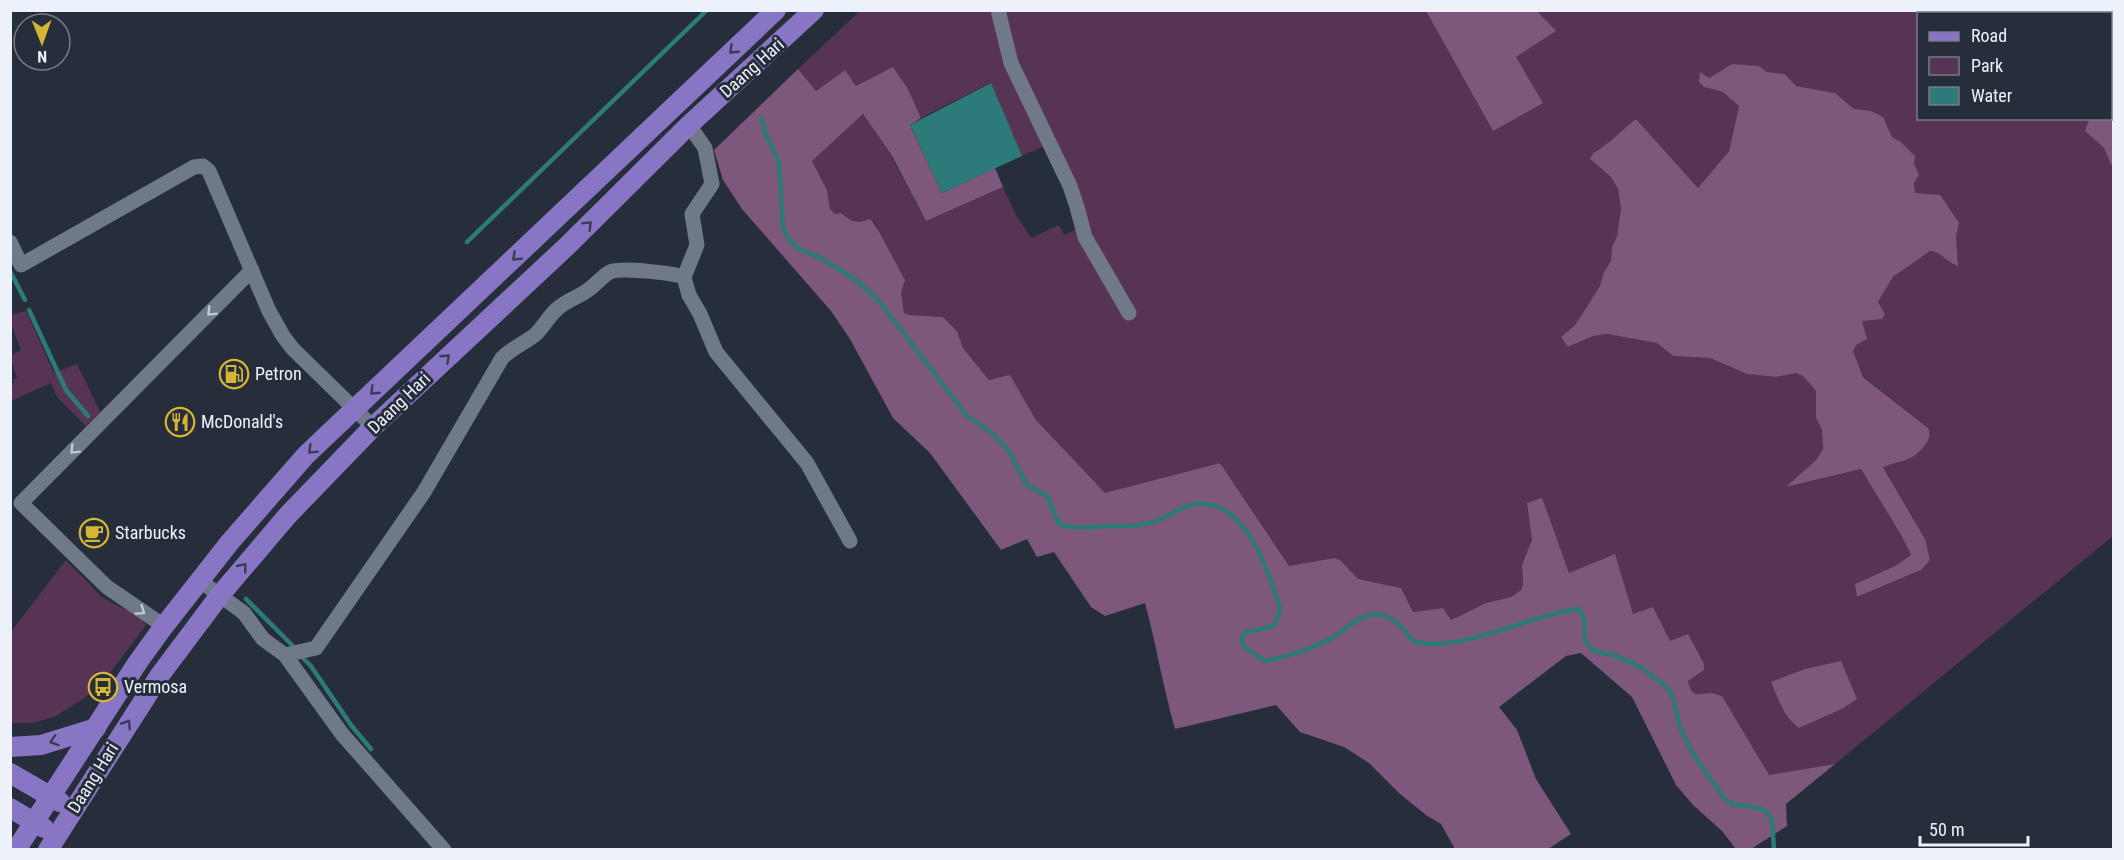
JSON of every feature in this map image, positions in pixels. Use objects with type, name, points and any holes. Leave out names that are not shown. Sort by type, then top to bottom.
[{"type":"main road","name":"Daang Hari","points":[[16,849],[164,626],[199,580],[306,455],[776,10]]},
{"type":"main road","name":"Daang Hari","points":[[52,843],[160,675],[220,595],[288,515],[374,427],[566,247],[689,125],[814,10]]},
{"type":"main road","points":[[10,747],[41,745],[96,728]]},
{"type":"main road","points":[[10,773],[73,809]]},
{"type":"main road","points":[[10,808],[34,822],[52,843]]},
{"type":"street","points":[[998,10],[1011,63],[1070,186],[1084,237],[1129,313]]},
{"type":"street","points":[[689,125],[705,148],[712,184],[692,214],[697,245],[684,277],[689,295],[716,352],[807,463],[850,541]]},
{"type":"street","points":[[10,242],[21,265],[194,167],[203,166],[209,171],[269,311],[283,336],[293,349],[374,427]]},
{"type":"street","points":[[285,655],[316,648],[424,492],[502,358],[510,350],[526,342],[558,308],[587,291],[612,271],[629,269],[649,273],[672,273],[684,277]]},
{"type":"street","points":[[164,626],[107,587],[21,503],[252,270]]},
{"type":"street","points":[[199,580],[244,613],[263,639],[285,655],[342,734],[444,849]]},
{"type":"green space","points":[[860,11],[1426,11],[1493,131],[1516,57],[1555,31],[1537,11],[2113,11],[2114,87],[2112,88],[2112,12],[1917,12],[1917,120],[2089,120],[2085,131],[2104,148],[2113,169],[2113,536],[1835,764],[1769,776],[1722,696],[1712,693],[1697,694],[1692,691],[1688,681],[1704,670],[1633,614],[1569,573],[1527,503],[1532,541],[1522,565],[1521,590],[1511,597],[1486,603],[1451,620],[1443,608],[1413,612],[1401,588],[1357,579],[1340,560],[1334,558],[1289,566],[1220,463],[1105,494],[1036,420],[1010,376],[989,380],[963,348],[957,331],[943,317],[904,313],[901,292],[875,223],[870,219],[854,221],[841,213],[835,214],[830,209],[827,190],[812,161],[863,113],[891,156],[926,221],[1003,187],[1016,215],[1031,238],[1059,225],[1064,235],[1080,228],[1046,145],[1022,156],[990,83],[921,118],[908,89],[856,86],[845,70],[816,91],[798,69]],"holes":[[[1732,64],[1759,66],[1767,72],[1785,74],[1796,86],[1835,93],[1854,109],[1871,111],[1892,137],[1901,142],[1914,163],[1919,175],[1914,183],[1915,194],[1958,223],[1956,236],[1958,266],[1938,253],[1930,251],[1893,277],[1878,302],[1885,314],[1862,320],[1853,351],[1863,376],[1927,427],[1910,458],[1883,466],[1925,539],[1921,570],[1857,597],[1855,584],[1895,566],[1911,555],[1861,469],[1787,487],[1816,460],[1823,449],[1822,430],[1816,418],[1816,391],[1803,376],[1796,373],[1776,377],[1747,374],[1710,358],[1673,356],[1657,343],[1607,334],[1593,336],[1568,347],[1561,337],[1575,325],[1600,286],[1604,272],[1611,261],[1612,247],[1617,236],[1621,209],[1618,189],[1611,177],[1590,159],[1593,153],[1636,119],[1698,188],[1729,151],[1739,105],[1723,92],[1704,87],[1709,78]],[[1857,699],[1842,709],[1799,728],[1792,723],[1779,702]]]},
{"type":"green space","points":[[26,311],[54,373],[77,364],[100,412],[86,426],[57,397],[51,383],[11,401],[11,385],[17,378],[11,355],[21,350],[11,323],[11,315]]},
{"type":"green space","points":[[66,560],[103,598],[140,617],[146,625],[101,685],[83,699],[56,716],[34,723],[11,723],[10,633]]},
{"type":"shaded area","points":[[1426,11],[1537,11],[1556,31],[1516,57],[1543,103],[1493,131]]},
{"type":"shaded area","points":[[1732,64],[1759,66],[1767,72],[1785,74],[1796,86],[1835,93],[1854,109],[1871,111],[1883,117],[1892,137],[1901,142],[1915,156],[1914,163],[1919,175],[1914,183],[1915,193],[1940,195],[1959,223],[1956,236],[1958,266],[1938,253],[1930,251],[1893,277],[1878,302],[1885,314],[1882,319],[1862,321],[1867,339],[1856,345],[1853,351],[1863,377],[1928,428],[1929,435],[1925,445],[1915,455],[1883,467],[1925,539],[1930,560],[1921,570],[1857,597],[1855,584],[1895,566],[1911,555],[1861,469],[1786,487],[1816,460],[1823,449],[1822,430],[1816,418],[1816,391],[1803,376],[1796,373],[1776,377],[1747,374],[1710,358],[1673,356],[1657,343],[1607,334],[1593,336],[1568,347],[1561,337],[1575,325],[1600,286],[1604,272],[1611,261],[1612,247],[1617,236],[1621,209],[1618,189],[1611,177],[1590,159],[1593,153],[1636,119],[1698,188],[1729,151],[1739,106],[1723,92],[1704,87],[1699,82],[1700,72],[1709,78]]},
{"type":"shaded area","points":[[893,67],[908,89],[921,118],[910,125],[942,193],[995,168],[1003,187],[926,221],[892,156],[863,114],[812,161],[827,190],[830,209],[835,214],[841,213],[854,221],[870,219],[873,222],[905,280],[901,292],[904,313],[943,317],[957,331],[963,348],[989,380],[1010,375],[1036,420],[1105,493],[1220,463],[1289,566],[1334,558],[1340,560],[1358,579],[1401,588],[1413,612],[1443,608],[1451,620],[1486,603],[1511,597],[1521,590],[1522,565],[1532,540],[1527,503],[1542,498],[1569,573],[1615,554],[1633,614],[1653,607],[1670,641],[1688,634],[1704,664],[1704,670],[1688,681],[1692,691],[1697,694],[1712,693],[1722,696],[1769,775],[1835,764],[1786,804],[1787,826],[1751,849],[1736,849],[1722,831],[1693,805],[1676,785],[1632,697],[1581,653],[1566,656],[1499,707],[1517,730],[1536,779],[1571,834],[1548,849],[1455,849],[1441,824],[1400,794],[1369,763],[1344,747],[1300,732],[1276,705],[1175,729],[1145,603],[1105,616],[1091,607],[1054,552],[1037,557],[1027,539],[1001,550],[930,453],[893,418],[850,339],[831,311],[742,209],[723,180],[714,150],[798,69],[816,91],[845,70],[856,86]]},
{"type":"shaded area","points":[[2112,88],[2113,169],[2104,148],[2085,131],[2089,120],[2112,120]]},
{"type":"shaded area","points":[[1841,661],[1857,699],[1842,709],[1799,728],[1785,713],[1771,682],[1805,669]]},
{"type":"water","points":[[991,83],[1022,156],[942,193],[910,125]]},
{"type":"waterway","points":[[467,242],[707,10]]},
{"type":"waterway","points":[[761,117],[766,135],[779,162],[783,228],[790,241],[801,250],[819,257],[855,279],[879,301],[967,416],[991,432],[1007,448],[1027,485],[1047,496],[1059,524],[1084,528],[1140,525],[1191,505],[1210,505],[1226,511],[1240,523],[1252,539],[1269,576],[1280,610],[1274,626],[1244,633],[1242,640],[1244,647],[1265,661],[1317,645],[1369,615],[1378,614],[1387,617],[1402,627],[1412,640],[1432,644],[1450,643],[1487,635],[1542,617],[1579,609],[1584,618],[1585,641],[1594,651],[1616,656],[1641,667],[1669,689],[1680,727],[1693,754],[1724,798],[1734,805],[1765,810],[1772,820],[1774,850]]},
{"type":"waterway","points":[[10,271],[25,300]]},
{"type":"waterway","points":[[29,310],[66,390],[88,416]]},
{"type":"waterway","points":[[246,599],[294,647]]},
{"type":"waterway","points":[[303,658],[371,749]]},
{"type":"place","name":"Petron","points":[[234,374]]},
{"type":"place","name":"McDonald's","points":[[180,422]]},
{"type":"place","name":"Starbucks","points":[[94,533]]},
{"type":"place","name":"Vermosa","points":[[103,687]]}]
